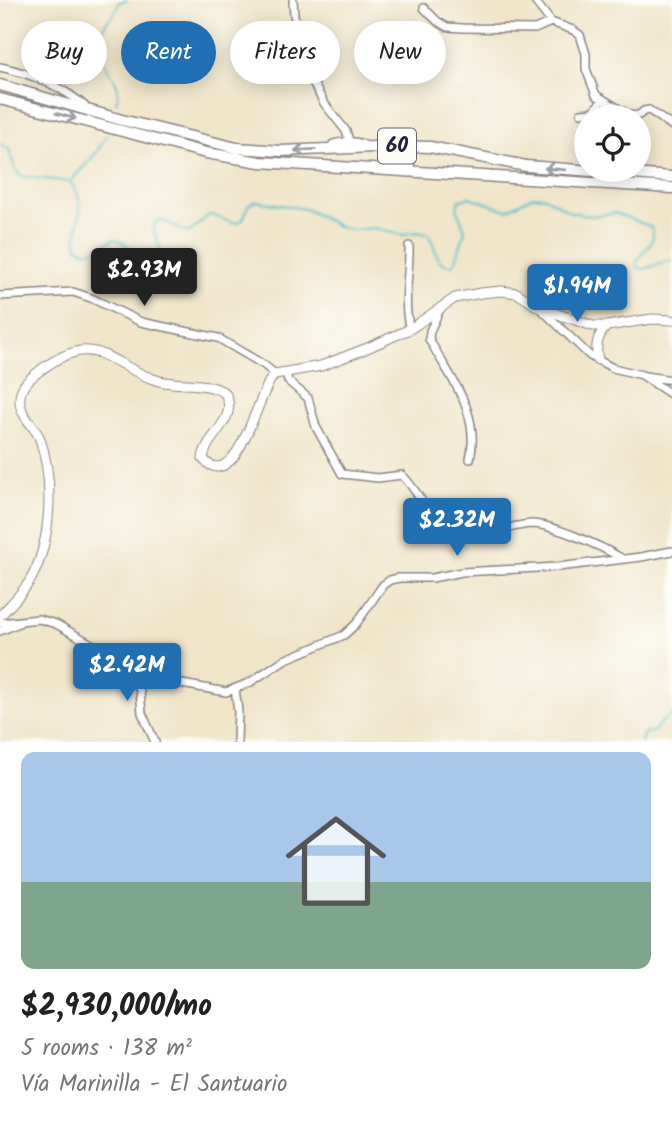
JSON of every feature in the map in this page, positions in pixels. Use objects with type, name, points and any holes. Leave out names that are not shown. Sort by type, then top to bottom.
[{"type":"highway","name":"60","points":[[0,85],[122,120],[237,148],[281,151],[407,146],[466,153],[526,166],[672,177]]},
{"type":"highway","name":"60","points":[[0,99],[232,158],[281,164],[672,188]]},
{"type":"highway","points":[[448,175],[439,170],[402,167],[398,161],[399,155],[408,150],[457,156],[466,153]]},
{"type":"main road","points":[[0,616],[31,579],[39,560],[50,503],[42,445],[20,406],[22,389],[27,382],[74,351],[106,354],[153,379],[218,389],[228,398],[228,414],[203,456],[206,462],[217,466],[226,464],[240,447],[254,419],[265,386],[275,374],[328,363],[410,329],[463,295],[501,291],[523,296],[540,308],[583,324],[607,326],[645,319],[672,320]]},
{"type":"main road","points":[[598,360],[596,345],[607,326]]},
{"type":"street","points":[[293,0],[305,64],[312,83],[346,131],[350,143]]},
{"type":"street","points":[[534,0],[551,22],[580,34],[596,95],[631,116],[649,110],[672,126]]},
{"type":"street","points":[[424,8],[437,22],[447,27],[462,29],[535,29],[551,22]]},
{"type":"street","points":[[0,66],[21,71]]},
{"type":"street","points":[[47,84],[78,100],[87,109]]},
{"type":"street","points":[[598,105],[603,99]]},
{"type":"street","points":[[331,149],[336,143],[362,142],[367,147]]},
{"type":"street","points":[[409,246],[410,269],[406,307],[410,329]]},
{"type":"street","points":[[0,296],[73,292],[141,322],[218,338],[275,374]]},
{"type":"street","points":[[442,306],[429,339],[464,397],[472,428],[473,446],[470,459]]},
{"type":"street","points":[[540,308],[584,351],[598,360],[623,372],[672,380]]},
{"type":"street","points":[[286,372],[288,381],[308,398],[316,427],[342,474],[378,478],[402,475],[425,508],[449,531],[487,533],[525,525],[540,525],[583,540],[622,559]]},
{"type":"street","points":[[642,375],[672,395]]},
{"type":"street","points":[[0,623],[39,619],[56,624],[138,670],[182,684],[226,692],[249,683],[284,660],[344,635],[356,624],[383,585],[390,580],[432,578],[476,570],[558,567],[672,551]]},
{"type":"street","points":[[0,631],[26,619]]},
{"type":"street","points":[[110,655],[136,682],[140,691],[142,713],[155,742]]},
{"type":"street","points":[[235,689],[238,710],[237,742]]},
{"type":"waterway","points":[[116,103],[118,88],[103,59],[102,34],[119,2],[127,0]]},
{"type":"waterway","points":[[70,182],[97,152],[106,136]]},
{"type":"waterway","points":[[0,145],[9,149],[20,176],[70,182],[76,191],[80,207],[77,245],[87,251],[115,239],[142,256],[154,259],[161,257],[154,233],[157,220],[190,232],[209,215],[239,222],[248,205],[256,201],[306,209],[337,226],[352,230],[375,228],[401,235],[415,232],[428,234],[442,263],[453,265],[465,231],[457,207],[459,201],[469,197],[507,210],[533,196],[545,197],[570,212],[591,216],[615,213],[651,227],[653,239],[638,260],[638,268],[644,269],[672,260]]},
{"type":"waterway","points":[[641,742],[644,733],[655,731],[659,724],[672,714]]}]
